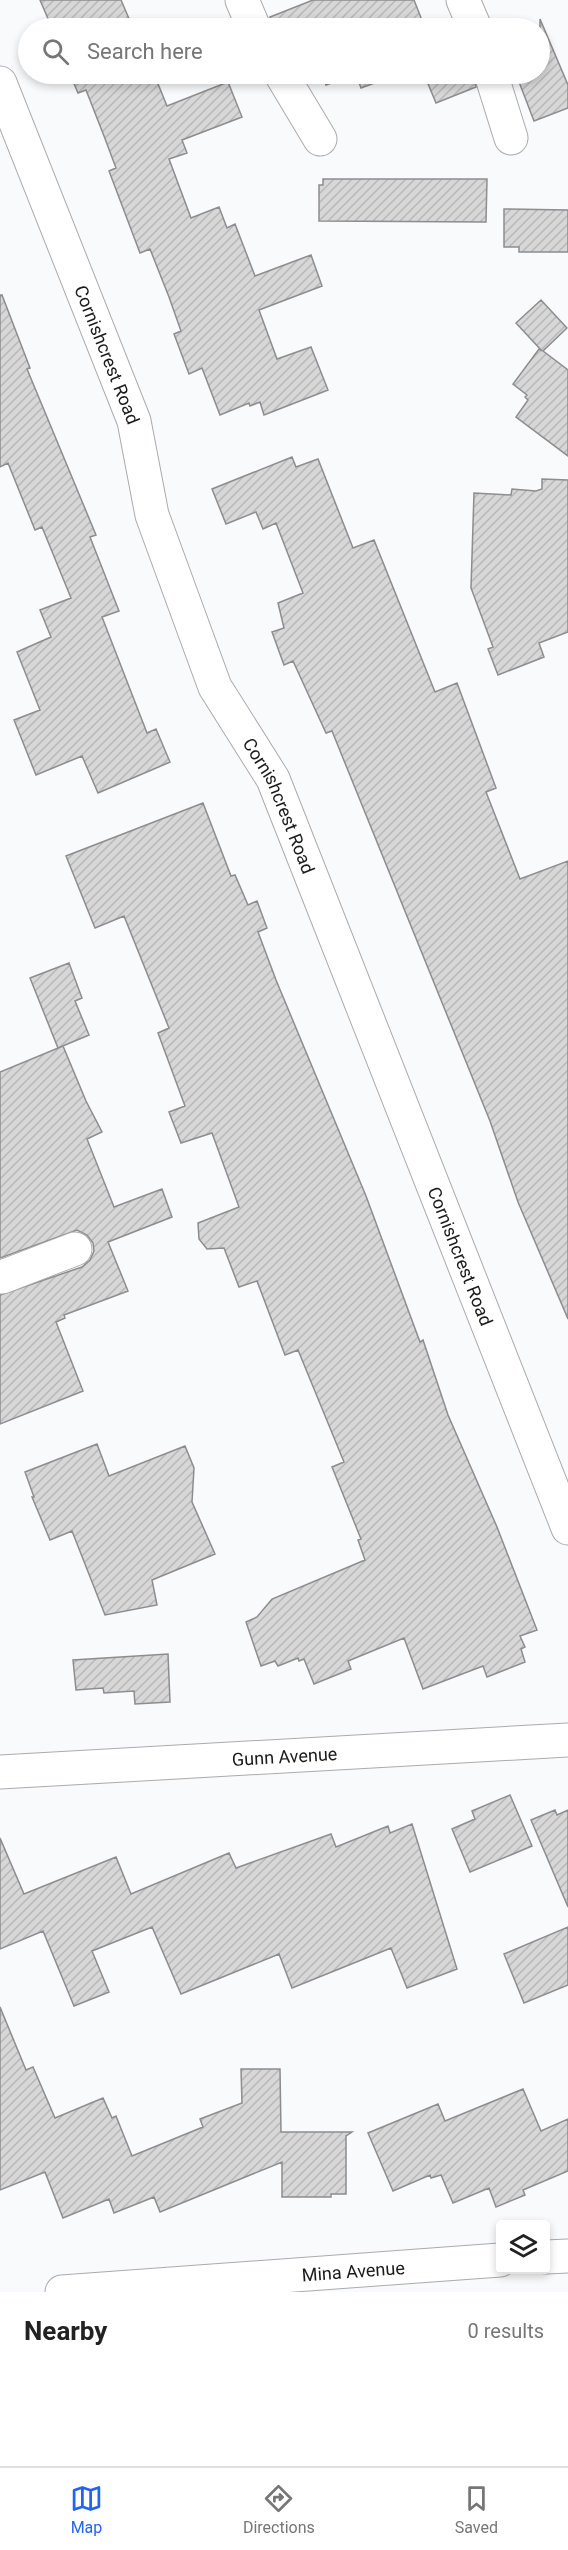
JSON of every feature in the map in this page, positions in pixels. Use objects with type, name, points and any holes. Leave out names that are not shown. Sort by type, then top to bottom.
[{"type":"street","points":[[242,0],[250,18]]},
{"type":"street","points":[[463,0],[471,18]]},
{"type":"street","name":"Cornishcrest Road","points":[[0,83],[134,422],[152,515],[215,687],[273,779],[568,1528]]},
{"type":"street","points":[[287,84],[320,139]]},
{"type":"street","points":[[494,84],[511,138]]},
{"type":"street","points":[[2,1277],[75,1249]]},
{"type":"street","name":"Gunn Avenue","points":[[2,1766],[568,1740]]},
{"type":"street","points":[[550,2257],[568,2256]]},
{"type":"street","name":"Mina Avenue","points":[[62,2292],[496,2260]]},
{"type":"building","points":[[40,0],[121,0],[129,18],[48,18]]},
{"type":"building","points":[[313,0],[414,0],[421,18],[270,18]]},
{"type":"building","points":[[550,43],[568,85],[568,108],[534,121],[520,84],[550,84]]},
{"type":"building","points":[[74,84],[158,84],[167,106],[223,84],[229,84],[242,117],[182,140],[187,153],[169,159],[191,218],[219,207],[227,228],[235,224],[255,276],[311,255],[322,286],[259,310],[277,359],[311,347],[328,390],[264,415],[260,402],[250,406],[249,403],[220,415],[202,368],[189,374],[174,334],[181,331],[169,297],[150,249],[140,253],[109,171],[116,168],[104,136],[86,90],[78,93]]},
{"type":"building","points":[[360,84],[372,84],[361,88]]},
{"type":"building","points":[[428,84],[475,84],[476,87],[436,103]]},
{"type":"building","points":[[323,179],[487,179],[486,222],[319,221],[319,185],[323,185]]},
{"type":"building","points":[[504,209],[568,210],[568,252],[519,252],[519,247],[504,247]]},
{"type":"building","points":[[0,295],[2,295],[30,368],[27,369],[96,535],[90,537],[119,611],[102,617],[147,733],[156,729],[170,762],[98,793],[82,756],[36,775],[14,720],[40,710],[17,652],[51,637],[40,610],[71,598],[42,527],[35,530],[8,463],[0,467]]},
{"type":"building","points":[[541,300],[567,328],[543,351],[568,370],[568,456],[516,417],[528,400],[525,397],[527,395],[513,384],[539,349],[542,351],[516,323]]},
{"type":"building","points":[[292,457],[296,467],[318,459],[353,548],[374,540],[435,692],[457,683],[496,788],[486,792],[520,879],[568,861],[568,1319],[518,1202],[490,1121],[332,731],[326,733],[293,661],[284,665],[272,632],[284,628],[278,603],[303,593],[276,523],[263,529],[256,512],[226,524],[212,489]]},
{"type":"building","points":[[542,479],[568,480],[568,632],[539,643],[544,657],[498,675],[488,649],[493,647],[471,588],[474,493],[511,495],[512,489],[536,491],[542,489]]},
{"type":"building","points":[[203,803],[231,876],[235,875],[248,905],[257,901],[267,928],[258,932],[276,980],[366,1196],[420,1342],[423,1340],[448,1415],[497,1527],[537,1630],[520,1636],[525,1647],[521,1649],[525,1662],[487,1677],[483,1666],[423,1689],[404,1638],[348,1661],[351,1669],[314,1684],[304,1659],[299,1661],[298,1658],[278,1666],[275,1661],[261,1666],[246,1622],[257,1617],[272,1599],[365,1560],[358,1540],[361,1539],[332,1467],[344,1462],[298,1350],[285,1355],[257,1281],[239,1287],[224,1248],[207,1249],[199,1239],[198,1223],[239,1207],[212,1133],[181,1143],[169,1112],[185,1106],[158,1033],[169,1028],[124,916],[95,928],[66,856]]},
{"type":"building","points":[[69,963],[82,998],[75,1001],[89,1035],[58,1048],[30,978]]},
{"type":"building","points":[[63,1046],[102,1132],[87,1139],[114,1207],[162,1189],[172,1217],[108,1242],[128,1291],[64,1315],[65,1318],[56,1322],[83,1391],[0,1424],[0,1295],[82,1267],[90,1260],[94,1251],[93,1243],[87,1235],[77,1230],[0,1258],[0,1072]]},
{"type":"building","points":[[97,1444],[109,1476],[185,1446],[194,1468],[192,1502],[215,1554],[152,1580],[157,1605],[105,1615],[72,1531],[50,1540],[32,1497],[34,1497],[25,1472]]},
{"type":"building","points":[[168,1654],[170,1702],[135,1704],[134,1691],[104,1693],[103,1688],[76,1690],[73,1660]]},
{"type":"building","points":[[510,1795],[532,1846],[470,1872],[452,1829],[475,1819],[472,1811]]},
{"type":"building","points":[[555,1810],[557,1815],[568,1810],[568,1907],[531,1820]]},
{"type":"building","points":[[412,1824],[457,1969],[407,1988],[391,1948],[292,1988],[279,1954],[181,1994],[152,1927],[92,1951],[109,1992],[74,2006],[43,1931],[0,1949],[0,1838],[24,1894],[116,1857],[131,1894],[229,1853],[236,1868],[331,1834],[336,1847],[388,1826],[390,1833]]},
{"type":"building","points":[[568,1927],[568,1985],[524,2003],[504,1954]]},
{"type":"building","points":[[0,2007],[26,2070],[33,2067],[55,2118],[103,2098],[112,2118],[116,2116],[132,2156],[203,2127],[200,2119],[242,2103],[241,2069],[280,2069],[281,2132],[352,2132],[346,2136],[346,2194],[331,2194],[331,2197],[282,2197],[282,2162],[160,2212],[154,2197],[114,2213],[109,2199],[63,2218],[45,2172],[0,2190]]},
{"type":"building","points":[[523,2089],[541,2131],[568,2119],[568,2171],[523,2190],[525,2195],[496,2207],[489,2188],[453,2203],[441,2175],[431,2178],[430,2175],[393,2191],[368,2133],[438,2104],[445,2121]]}]
